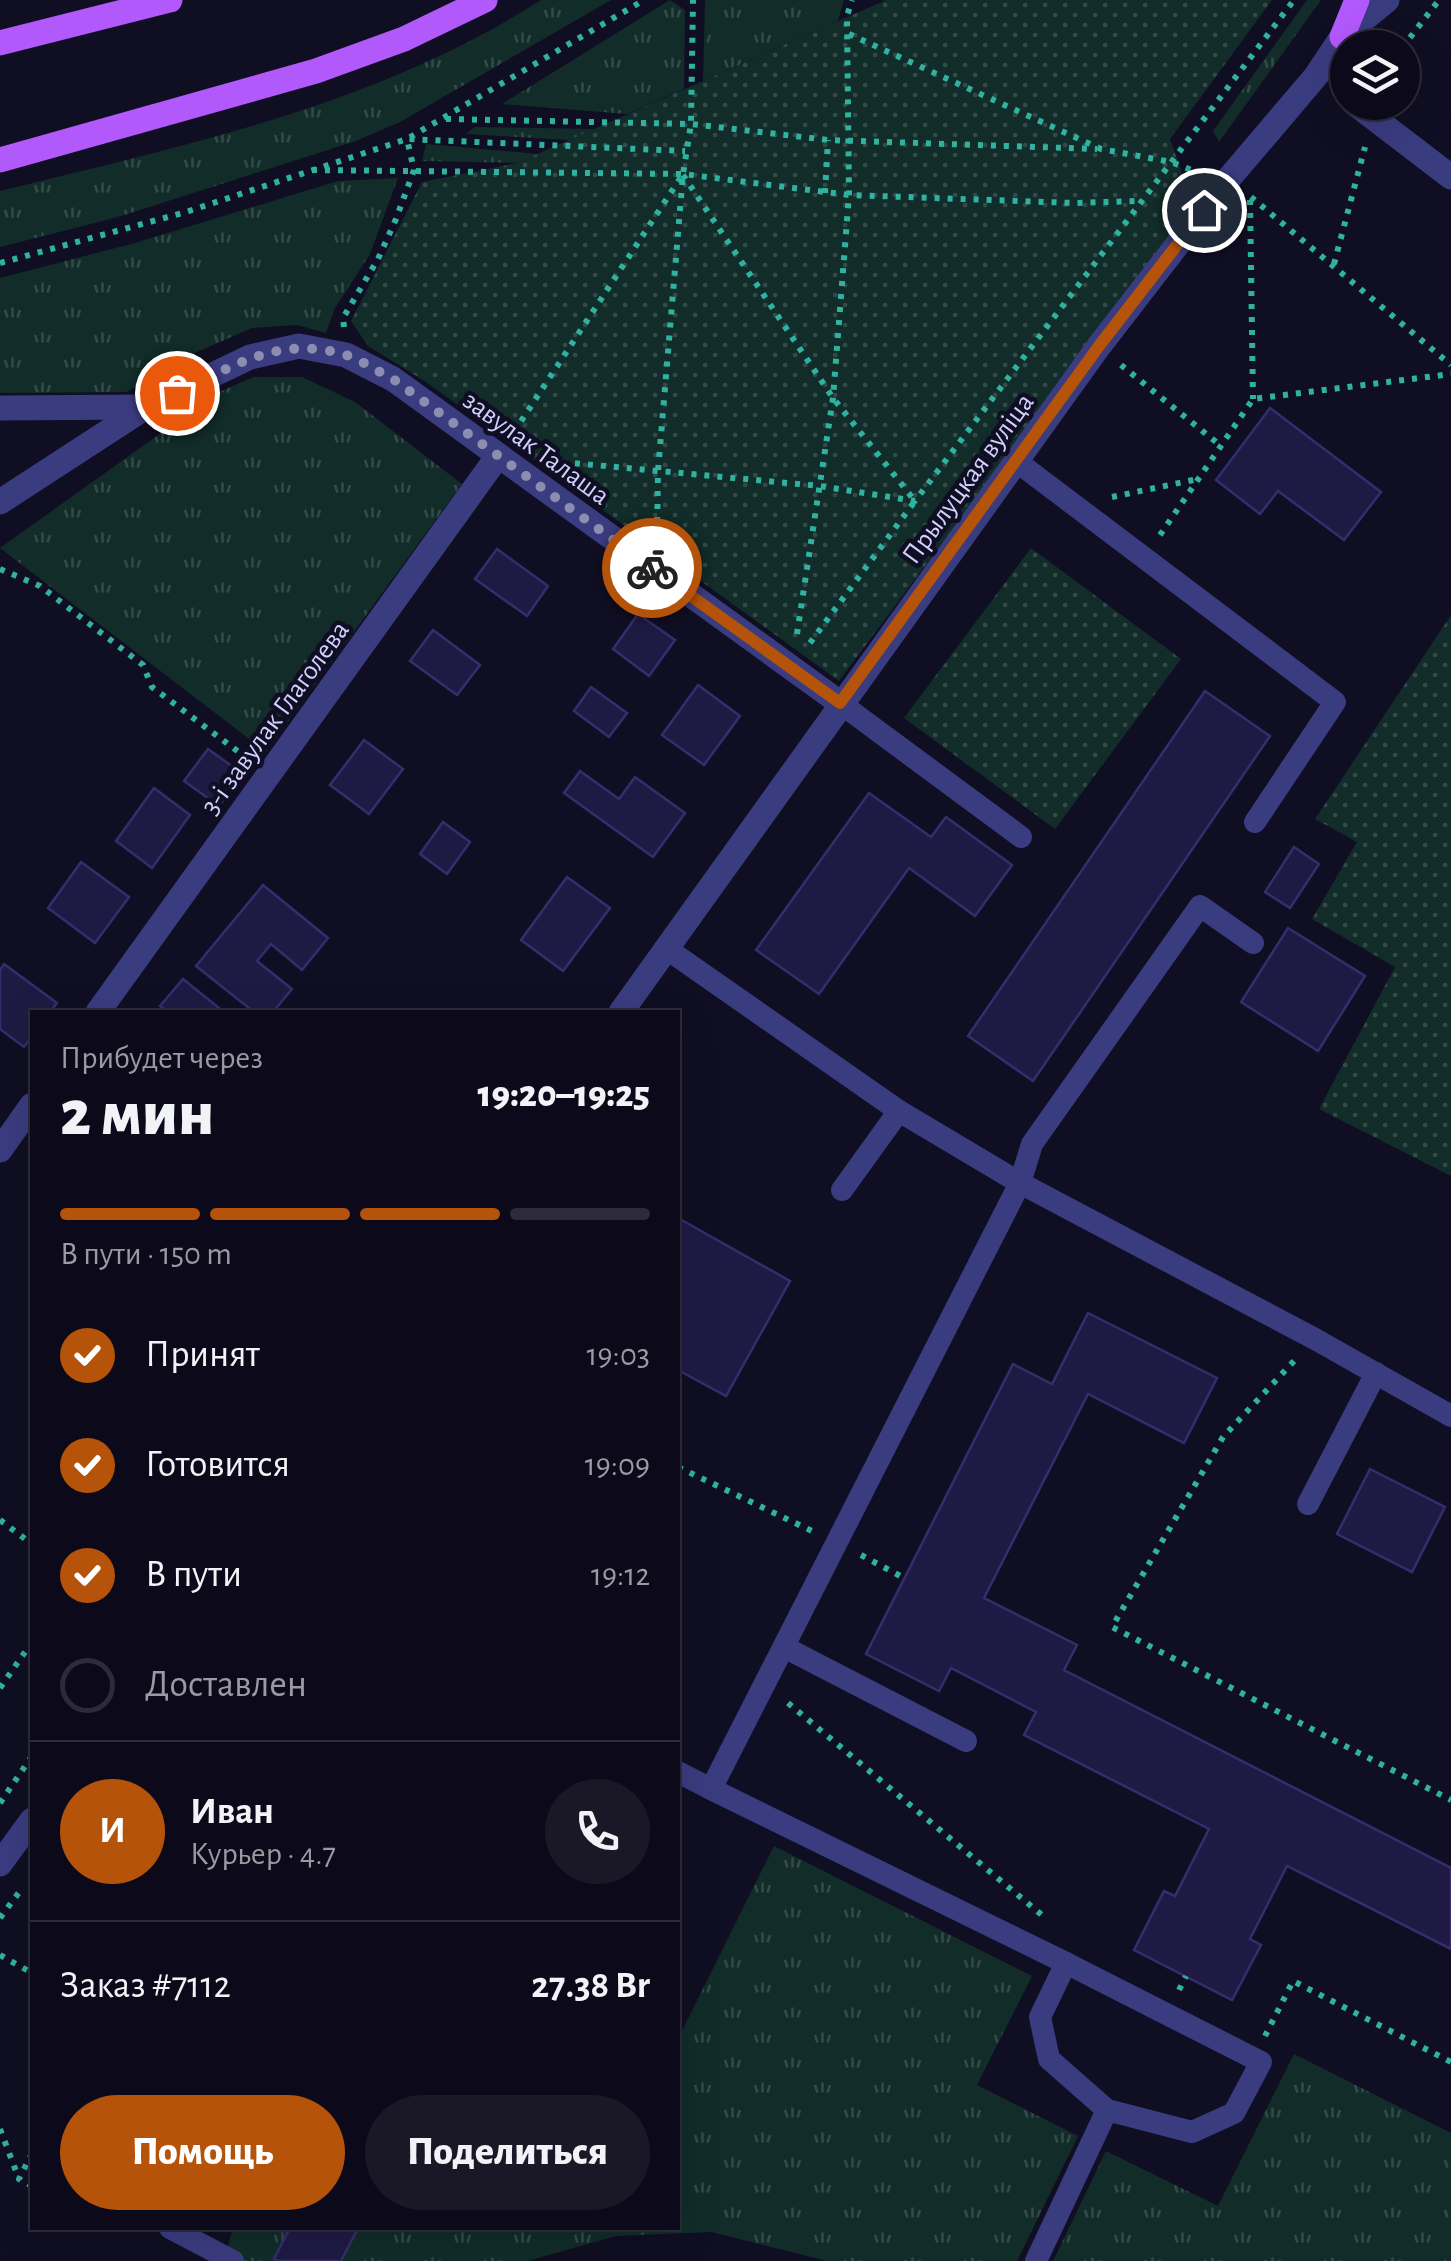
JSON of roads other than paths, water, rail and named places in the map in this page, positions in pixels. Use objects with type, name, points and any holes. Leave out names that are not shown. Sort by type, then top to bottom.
[{"type":"main road","points":[[0,42],[170,0]]},
{"type":"main road","points":[[0,160],[316,71],[404,40],[485,0]]},
{"type":"main road","points":[[1345,30],[1357,0]]},
{"type":"street","name":"Прылуцкая вуліца","points":[[1351,30],[1387,0]]},
{"type":"street","name":"Прылуцкая вуліца","points":[[622,1010],[1099,346],[1225,182],[1330,55]]},
{"type":"street","points":[[1316,76],[1330,86]]},
{"type":"street","points":[[1376,120],[1451,177]]},
{"type":"street","name":"завулак Талаша","points":[[0,502],[146,407],[250,358],[298,346],[346,355],[393,379],[840,703]]},
{"type":"street","points":[[0,408],[146,407]]},
{"type":"street","name":"3-і завулак Глаголева","points":[[99,1010],[498,456]]},
{"type":"street","points":[[0,1150],[30,1108]]},
{"type":"street","points":[[0,1864],[30,1823]]},
{"type":"lane","points":[[1016,461],[1335,702],[1255,822]]},
{"type":"lane","points":[[840,703],[1022,837]]},
{"type":"lane","points":[[711,1789],[1020,1183],[1032,1144],[1200,906],[1253,943]]},
{"type":"lane","points":[[667,949],[899,1111],[1020,1183],[1315,1339],[1451,1416]]},
{"type":"lane","points":[[842,1190],[899,1111]]},
{"type":"lane","points":[[1308,1504],[1376,1373]]},
{"type":"lane","points":[[784,1647],[966,1740]]},
{"type":"lane","points":[[680,1773],[1066,1963],[1260,2062],[1234,2113],[1192,2132],[1107,2110],[1049,2059],[1040,2017],[1066,1963]]},
{"type":"lane","points":[[1036,2261],[1107,2110]]},
{"type":"lane","points":[[174,2230],[234,2261]]}]
